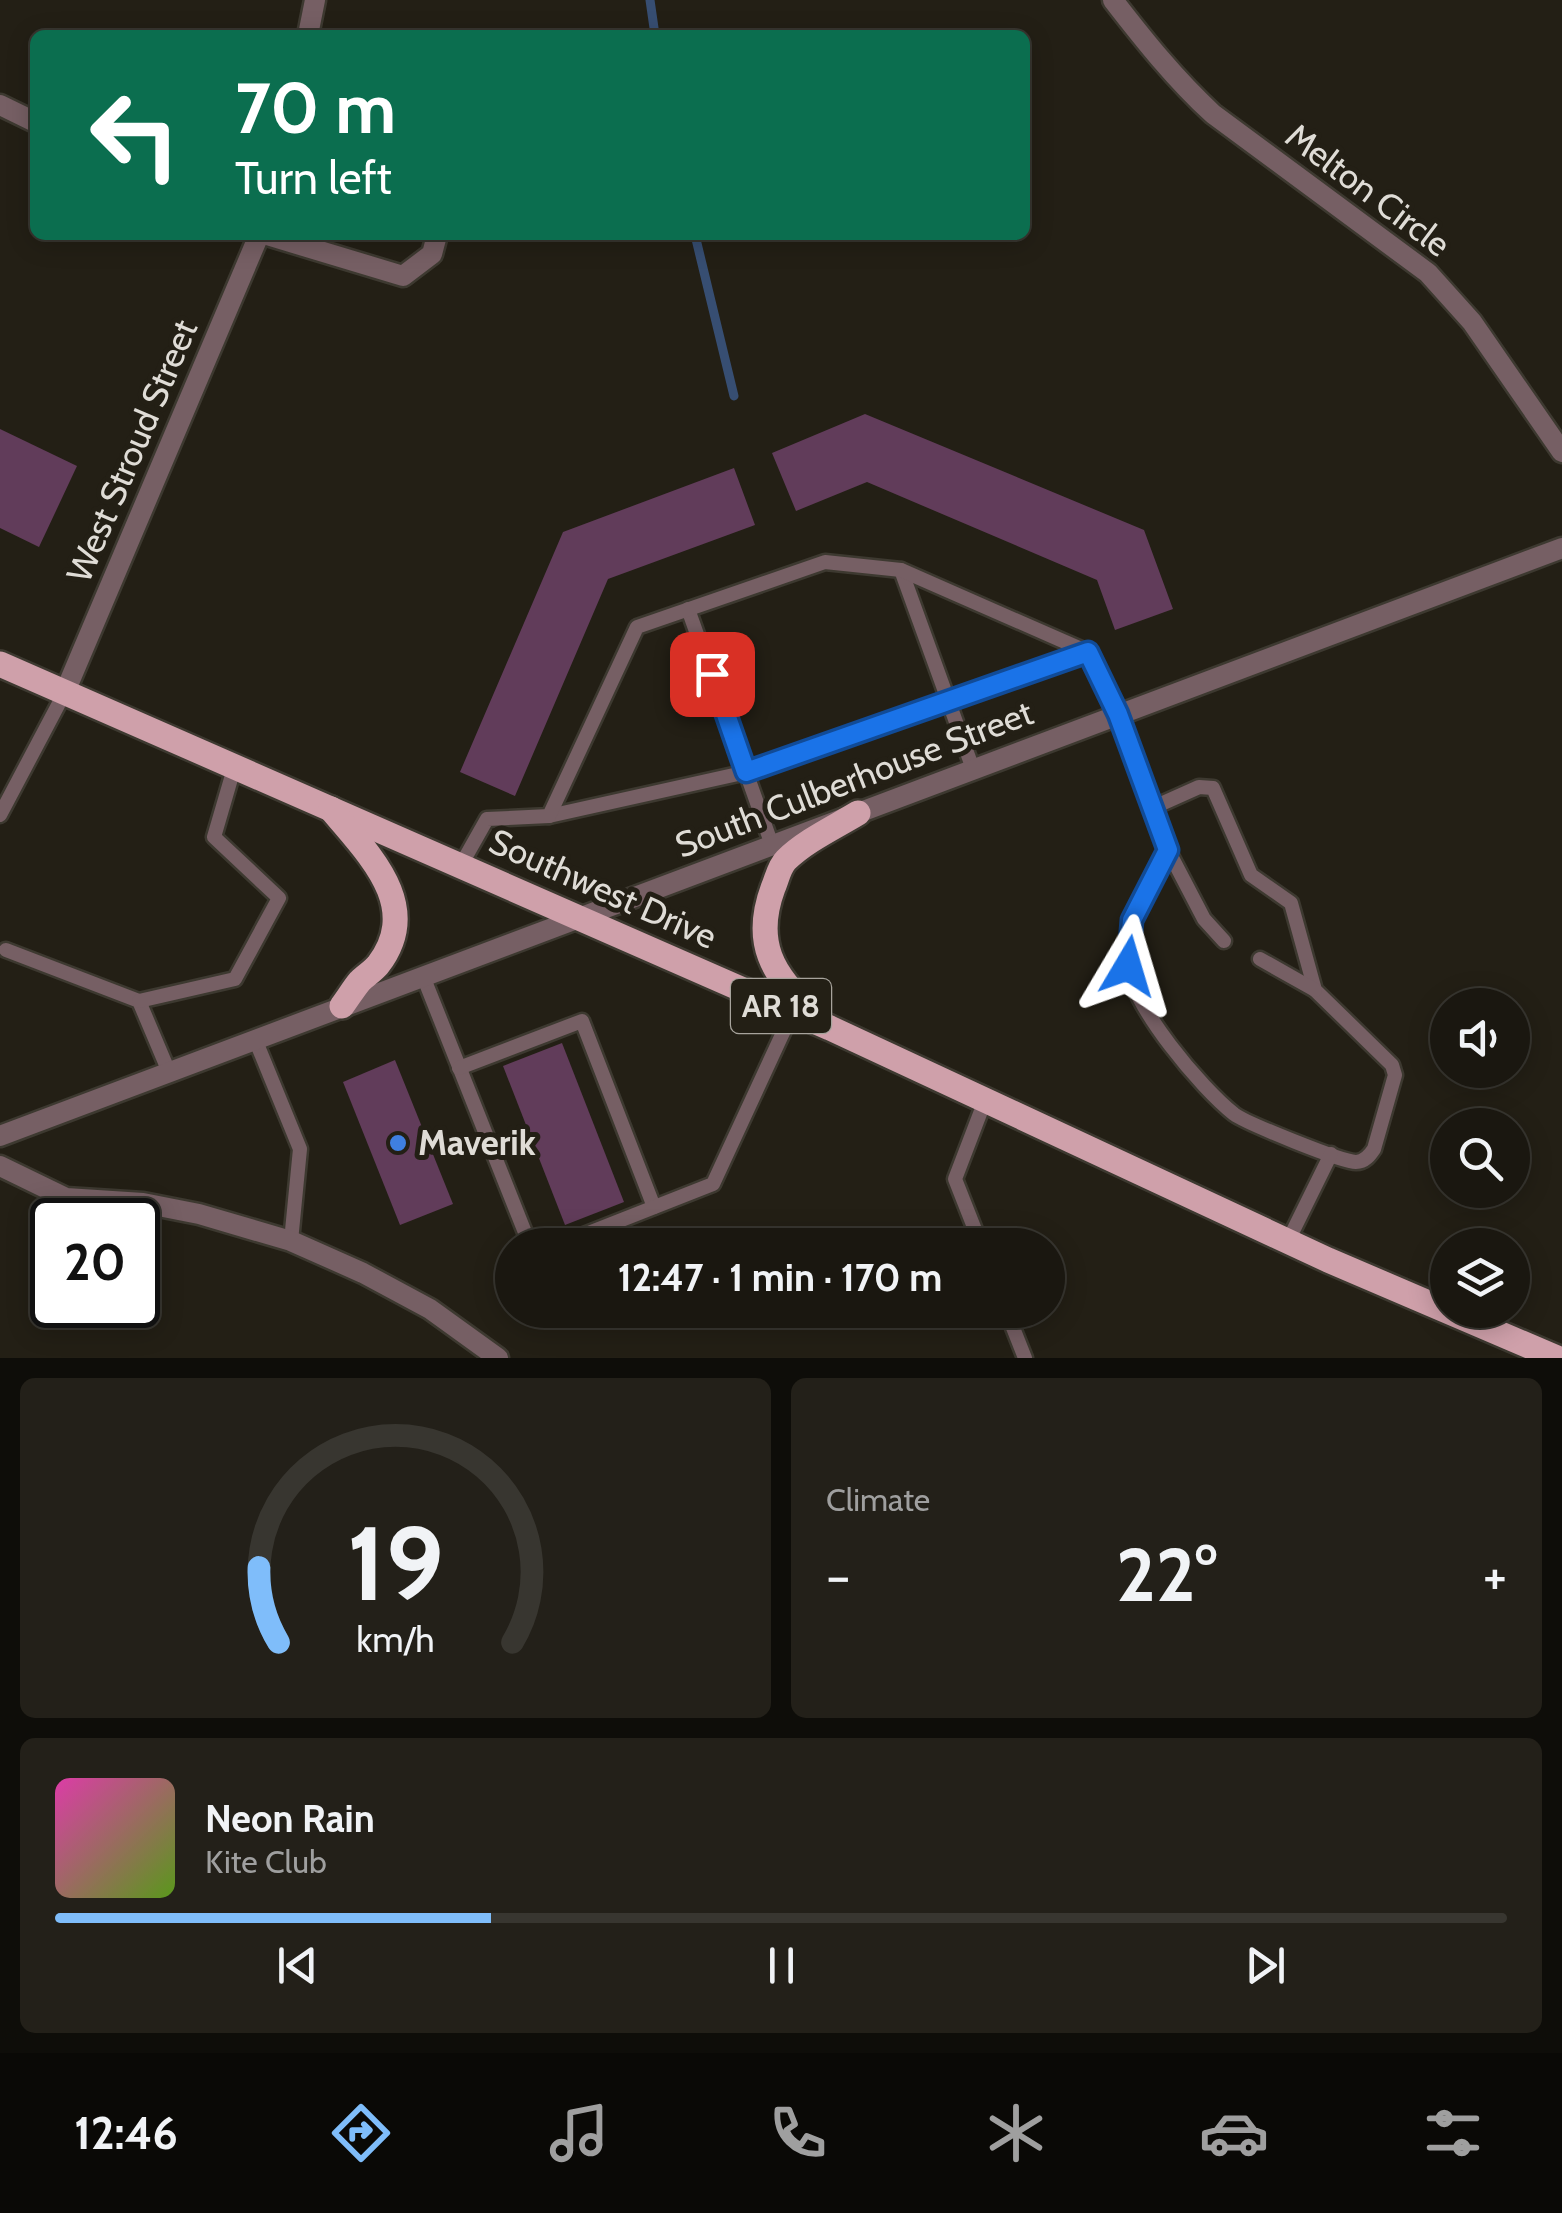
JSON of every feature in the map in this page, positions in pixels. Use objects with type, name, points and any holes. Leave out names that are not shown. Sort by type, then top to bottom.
[{"type":"main road","name":"Southwest Drive","points":[[0,664],[792,1011],[1288,1241],[1557,1358]]},
{"type":"main road","points":[[328,805],[385,876],[392,893],[394,923],[388,949],[342,1006]]},
{"type":"main road","points":[[830,1028],[775,972],[768,954],[765,922],[769,900],[788,858],[858,812]]},
{"type":"street","points":[[309,30],[314,0]]},
{"type":"street","name":"Melton Circle","points":[[1113,0],[1182,86],[1212,114],[1428,273],[1472,322],[1562,452]]},
{"type":"street","points":[[0,105],[30,120]]},
{"type":"street","name":"West Stroud Street","points":[[64,692],[257,240]]},
{"type":"street","points":[[284,240],[403,276],[434,245]]},
{"type":"street","name":"South Culberhouse Street","points":[[2,1129],[168,1072],[1562,548]]},
{"type":"street","points":[[0,1166],[66,1198],[142,1203],[199,1214],[291,1241],[363,1272],[430,1310],[498,1358]]},
{"type":"lane","points":[[550,816],[637,627],[825,562],[901,570],[1088,652],[1118,714],[1168,850],[1204,919],[1224,941]]},
{"type":"lane","points":[[901,570],[974,769]]},
{"type":"lane","points":[[688,609],[772,844]]},
{"type":"lane","points":[[461,864],[487,819],[550,816],[746,772],[950,704],[1088,652]]},
{"type":"lane","points":[[0,815],[64,692]]},
{"type":"lane","points":[[2,952],[139,1000],[235,979],[279,898],[214,837],[235,766]]},
{"type":"lane","points":[[1152,808],[1199,787],[1213,788],[1251,876],[1291,904],[1315,990]]},
{"type":"lane","points":[[1168,850],[1132,920],[1128,966],[1140,1001],[1190,1071],[1237,1116],[1330,1154],[1357,1162],[1366,1159],[1374,1149],[1396,1075],[1392,1065],[1315,990],[1260,960]]},
{"type":"lane","points":[[423,976],[523,1228]]},
{"type":"lane","points":[[139,1000],[168,1072]]},
{"type":"lane","points":[[601,1228],[713,1184],[792,1011]]},
{"type":"lane","points":[[459,1068],[582,1021],[654,1207]]},
{"type":"lane","points":[[255,1039],[300,1149],[291,1241]]},
{"type":"lane","points":[[975,1228],[956,1179],[986,1098]]},
{"type":"lane","points":[[1288,1241],[1330,1154]]},
{"type":"lane","points":[[1013,1328],[1024,1358]]},
{"type":"building","points":[[865,414],[1144,530],[1173,609],[1115,630],[1097,580],[867,482],[796,511],[772,453]]},
{"type":"building","points":[[0,429],[77,466],[39,547],[0,528]]},
{"type":"building","points":[[734,468],[755,525],[608,579],[515,796],[460,772],[563,532]]},
{"type":"building","name":"Maverik","points":[[562,1043],[624,1202],[565,1225],[503,1066]]},
{"type":"building","name":"Maverik","points":[[395,1060],[453,1204],[400,1225],[343,1082]]},
{"type":"waterway","points":[[650,0],[654,30]]},
{"type":"waterway","points":[[696,240],[734,396]]},
{"type":"place","name":"Maverik","points":[[398,1143]]},
{"type":"route","points":[[712,674],[746,772],[950,704],[1088,652],[1118,714],[1168,850],[1132,920],[1128,966]]}]
